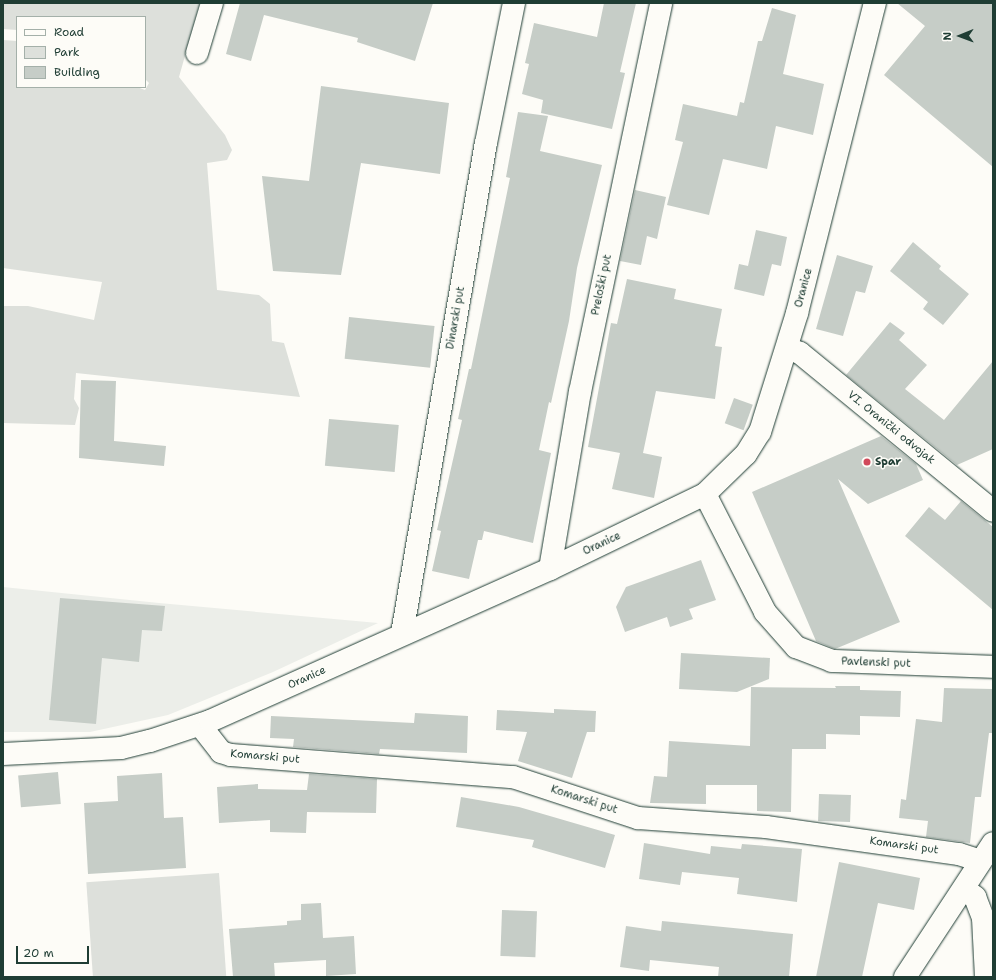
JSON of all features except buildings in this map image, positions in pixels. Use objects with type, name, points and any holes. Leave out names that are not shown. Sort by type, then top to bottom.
[{"type":"street","points":[[197,53],[212,3]]},
{"type":"street","name":"Dinarski put","points":[[402,634],[486,143],[514,3]]},
{"type":"street","name":"Preloški put","points":[[550,569],[580,392],[661,3]]},
{"type":"street","name":"Oranice","points":[[3,754],[121,748],[200,724],[550,569],[705,494],[746,454],[760,432],[787,348],[850,110],[875,3]]},
{"type":"street","name":"VI. Oranički odvojak","points":[[787,348],[800,354],[993,511]]},
{"type":"street","name":"Pavlenski put","points":[[705,494],[765,612],[796,647],[832,661],[993,667]]},
{"type":"street","name":"Komarski put","points":[[200,724],[221,752],[231,755],[513,777],[638,818],[766,827],[959,854],[980,861]]},
{"type":"street","points":[[906,977],[993,842]]},
{"type":"street","points":[[964,889],[975,897],[983,918],[986,977]]},
{"type":"shaded area","points":[[3,587],[378,623],[273,672],[168,715],[90,732],[3,732]]},
{"type":"green space","points":[[3,3],[200,3],[179,77],[225,135],[232,150],[227,160],[207,163],[217,290],[259,295],[270,304],[272,341],[284,343],[300,397],[76,373],[74,399],[79,408],[75,425],[3,423],[3,306],[28,306],[94,320],[102,282],[3,268],[3,40],[16,41],[16,88],[140,88],[145,90],[149,83],[146,80],[146,16],[16,16],[16,30],[3,29]]},
{"type":"green space","points":[[219,873],[226,977],[93,977],[86,882]]},
{"type":"place","name":"Spar","points":[[867,462]]}]
